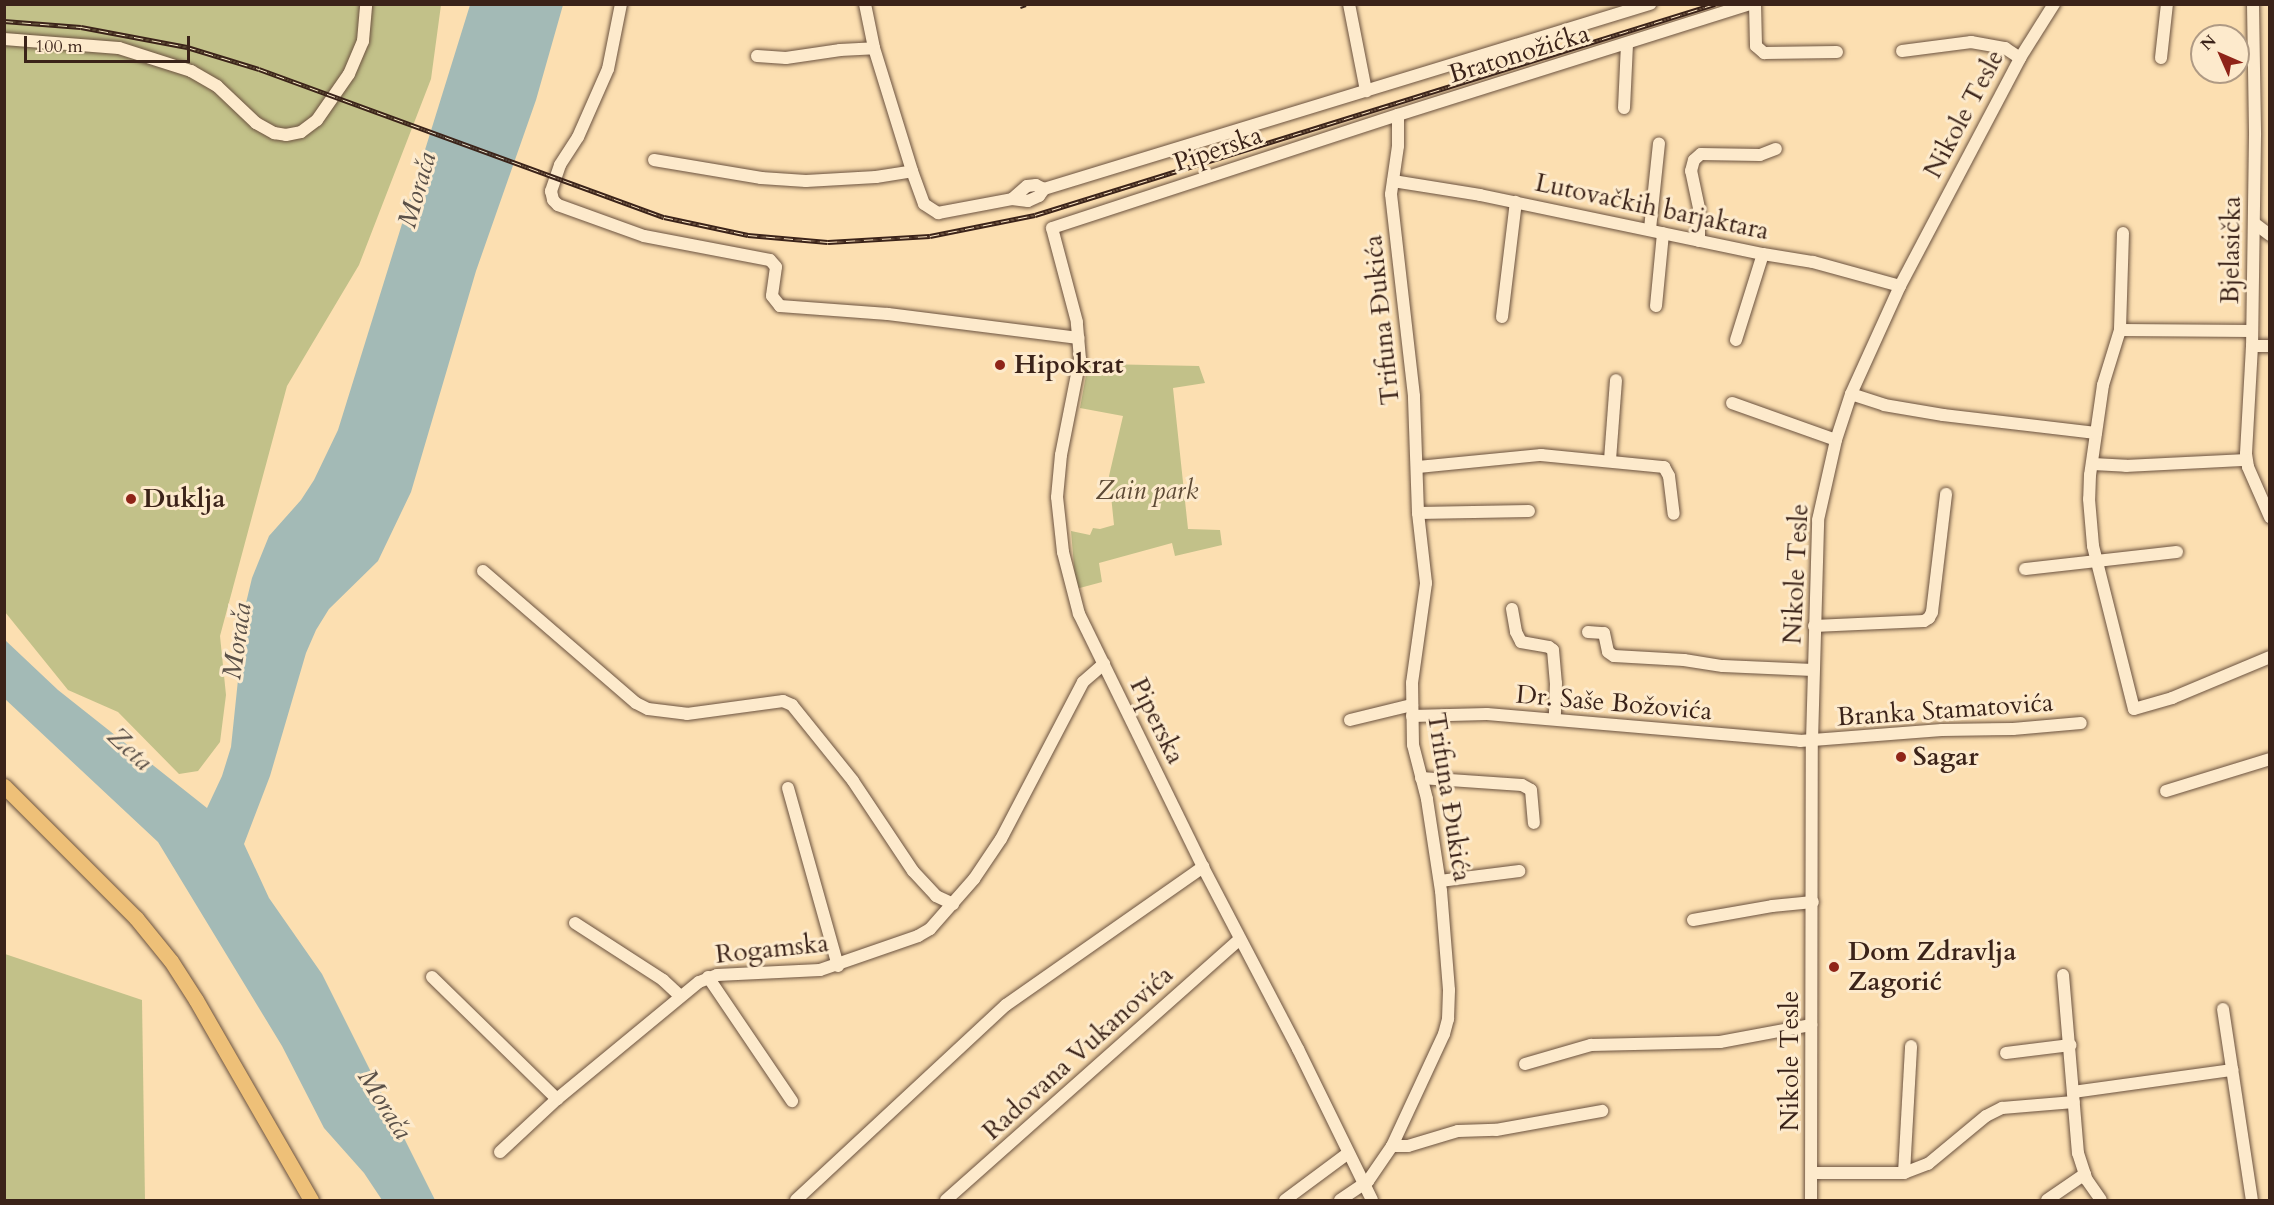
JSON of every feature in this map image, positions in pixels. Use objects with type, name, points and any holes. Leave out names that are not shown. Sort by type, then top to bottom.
[{"type":"main road","points":[[4,786],[136,918],[171,960],[311,1200]]},
{"type":"street","points":[[4,39],[119,48],[191,71],[217,86],[256,123],[274,133],[286,135],[301,132],[317,120],[344,81],[363,41],[366,4]]},
{"type":"street","points":[[621,4],[608,69],[578,136],[560,165],[551,191],[553,200],[558,205],[644,236],[770,260],[776,267],[772,296],[780,306],[888,314],[1078,338]]},
{"type":"street","points":[[865,4],[874,48],[924,204],[932,211],[952,212],[1012,199],[1027,186],[1036,185],[1044,189],[1650,4]]},
{"type":"street","points":[[1349,4],[1366,91]]},
{"type":"street","name":"Bratonožićka","points":[[1398,115],[1749,4]]},
{"type":"street","points":[[1755,4],[1756,46],[1764,53],[1837,52]]},
{"type":"street","name":"Nikole Tesle","points":[[1811,1200],[1813,1173],[1812,741],[1818,520],[1836,440],[1851,394],[1900,286],[2020,58],[2054,4]]},
{"type":"street","points":[[2161,58],[2167,4]]},
{"type":"street","name":"Bjelasička","points":[[2253,4],[2254,223],[2252,346],[2246,460],[2265,491],[2270,517]]},
{"type":"street","points":[[1902,51],[1971,42],[2005,48],[2020,58]]},
{"type":"street","points":[[1624,108],[1627,44]]},
{"type":"street","points":[[757,56],[786,58],[840,50],[874,48]]},
{"type":"street","points":[[1394,181],[1398,146],[1398,115]]},
{"type":"street","name":"Piperska","points":[[1372,1200],[1347,1154],[1298,1049],[1203,867],[1079,614],[1063,552],[1059,520],[1058,472],[1080,359],[1077,322],[1051,225],[1398,115]]},
{"type":"street","points":[[2255,135],[2270,135]]},
{"type":"street","points":[[1650,230],[1659,143]]},
{"type":"street","points":[[1699,241],[1699,208],[1691,171],[1694,160],[1701,154],[1760,155],[1776,149]]},
{"type":"street","points":[[654,160],[761,178],[806,181],[876,177],[912,171]]},
{"type":"street","name":"Lutovačkih barjaktara","points":[[1394,181],[1516,202],[1763,254],[1813,262],[1900,286]]},
{"type":"street","name":"Trifuna Đukića","points":[[1340,1200],[1363,1184],[1392,1146],[1435,1055],[1448,1019],[1449,990],[1440,881],[1422,778],[1413,745],[1412,683],[1426,583],[1418,513],[1414,396],[1391,194],[1394,181]]},
{"type":"street","points":[[1502,317],[1516,202]]},
{"type":"street","points":[[2254,223],[2270,235]]},
{"type":"street","points":[[1656,306],[1663,233]]},
{"type":"street","points":[[2123,233],[2120,330],[2103,385],[2090,499],[2096,560],[2134,709],[2172,698],[2270,657]]},
{"type":"street","points":[[1736,340],[1763,254]]},
{"type":"street","points":[[2120,330],[2252,332]]},
{"type":"street","points":[[2252,346],[2270,346]]},
{"type":"street","points":[[1610,460],[1616,381]]},
{"type":"street","points":[[1851,394],[1884,405],[1944,415],[2096,433]]},
{"type":"street","points":[[1732,403],[1836,440]]},
{"type":"street","points":[[1418,467],[1541,455],[1664,467],[1669,476],[1674,514]]},
{"type":"street","points":[[2093,464],[2126,466],[2246,460]]},
{"type":"street","points":[[1814,626],[1924,621],[1929,618],[1932,612],[1946,494]]},
{"type":"street","points":[[1418,513],[1529,511]]},
{"type":"street","points":[[2025,569],[2176,552]]},
{"type":"street","points":[[483,571],[636,703],[648,710],[687,714],[783,701],[792,705],[853,781],[913,871],[936,896],[953,904]]},
{"type":"street","points":[[1512,609],[1516,632],[1521,642],[1549,647],[1553,650],[1556,683],[1555,719]]},
{"type":"street","points":[[1588,632],[1604,633],[1608,652],[1614,656],[1684,660],[1723,666],[1813,670]]},
{"type":"street","name":"Rogamska","points":[[500,1152],[557,1099],[680,995],[708,977],[820,970],[838,966],[925,933],[953,904],[1001,839],[1083,682],[1104,664]]},
{"type":"street","name":"Dr. Saše Božovića","points":[[1350,720],[1412,710],[1555,719],[1742,737],[1812,741]]},
{"type":"street","name":"Branka Stamatovića","points":[[1812,741],[1942,730],[2013,729],[2081,723]]},
{"type":"street","points":[[2166,791],[2270,759]]},
{"type":"street","points":[[1422,778],[1522,785],[1531,790],[1534,823]]},
{"type":"street","points":[[788,788],[838,966]]},
{"type":"street","points":[[796,1200],[1006,1005],[1203,867]]},
{"type":"street","points":[[1440,881],[1519,871]]},
{"type":"street","points":[[1693,920],[1772,906],[1813,902]]},
{"type":"street","points":[[575,923],[663,980],[680,995]]},
{"type":"street","name":"Radovana Vukanovića","points":[[946,1200],[1240,939]]},
{"type":"street","points":[[2063,975],[2071,1045],[2078,1153],[2085,1174],[2101,1200]]},
{"type":"street","points":[[432,977],[557,1099]]},
{"type":"street","points":[[708,977],[792,1101]]},
{"type":"street","points":[[2223,1009],[2252,1200]]},
{"type":"street","points":[[1525,1064],[1591,1045],[1720,1042],[1811,1025]]},
{"type":"street","points":[[2006,1053],[2071,1045]]},
{"type":"street","points":[[1904,1173],[1911,1046]]},
{"type":"street","points":[[1813,1173],[1904,1173],[1928,1164],[1986,1116],[2002,1108],[2232,1070]]},
{"type":"street","points":[[1392,1146],[1408,1146],[1458,1131],[1496,1130],[1602,1111]]},
{"type":"street","points":[[1285,1200],[1347,1154]]},
{"type":"street","points":[[2047,1200],[2085,1174]]},
{"type":"green space","name":"Duklja","points":[[4,5],[441,5],[431,79],[359,265],[287,386],[220,636],[226,695],[220,742],[198,771],[179,774],[118,712],[68,690],[5,612]]},
{"type":"green space","name":"Zain park","points":[[1089,359],[1100,364],[1199,366],[1205,383],[1173,388],[1188,529],[1220,530],[1222,545],[1175,556],[1172,543],[1099,563],[1102,582],[1076,589],[1071,531],[1090,535],[1093,528],[1100,529],[1114,525],[1109,476],[1123,416],[1080,408]]},
{"type":"green space","points":[[5,954],[142,1000],[145,1200],[5,1200]]},
{"type":"water","points":[[470,5],[563,5],[536,100],[476,271],[411,492],[378,561],[329,609],[316,630],[306,653],[270,776],[244,844],[269,898],[322,974],[435,1200],[382,1200],[364,1173],[324,1128],[282,1046],[158,842],[5,699],[5,640],[58,690],[207,808],[222,776],[231,747],[246,603],[252,578],[269,536],[301,500],[314,480],[338,430]]},
{"type":"railway","points":[[1020,6],[1026,4]]},
{"type":"railway","points":[[4,21],[81,27],[187,47],[259,69],[664,217],[748,235],[828,242],[930,236],[1035,215],[1715,4]]},
{"type":"place","name":"Hipokrat","points":[[1000,365]]},
{"type":"place","name":"Duklja","points":[[131,499]]},
{"type":"place","name":"Sagar","points":[[1901,757]]},
{"type":"place","name":"Dom Zdravlja Zagorić","points":[[1834,967]]},
{"type":"water label","name":"Morača","points":[[417,190]]},
{"type":"water label","name":"Morača","points":[[237,641]]},
{"type":"water label","name":"Zeta","points":[[130,749]]},
{"type":"water label","name":"Morača","points":[[385,1104]]}]
